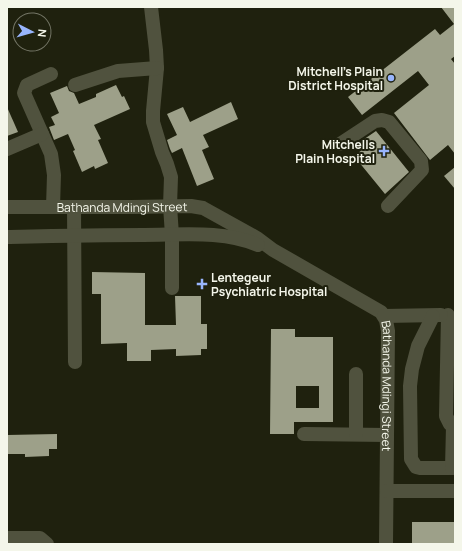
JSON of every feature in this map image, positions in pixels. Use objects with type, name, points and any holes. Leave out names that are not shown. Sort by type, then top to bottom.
[{"type":"street","points":[[151,7],[157,68],[153,122],[170,172],[172,288]]},
{"type":"street","points":[[75,84],[118,71],[157,68]]},
{"type":"street","points":[[51,74],[29,83],[24,90],[53,164],[53,207]]},
{"type":"street","points":[[340,144],[375,121],[382,120],[389,122],[417,154],[421,161],[422,170],[388,206]]},
{"type":"street","points":[[7,149],[42,134]]},
{"type":"street","name":"Bathanda Mdingi Street","points":[[7,207],[191,206],[203,208],[257,238],[273,250],[377,308],[386,320],[388,331],[386,544]]},
{"type":"street","points":[[74,207],[75,362]]},
{"type":"street","name":"Bathanda Mdingi Street","points":[[7,237],[172,235],[231,237],[273,250]]},
{"type":"street","points":[[384,316],[451,315],[446,416],[450,424],[454,426],[454,468],[420,468],[416,466],[411,459],[410,386],[412,369],[418,346],[433,316]]},
{"type":"street","points":[[356,374],[356,434]]},
{"type":"street","points":[[304,434],[387,435]]},
{"type":"street","points":[[387,490],[455,491]]},
{"type":"street","points":[[7,538],[34,537],[40,538],[47,544]]},
{"type":"building","name":"Mitchell's Plain District Hospital","points":[[441,7],[455,7],[455,56],[451,59],[455,64],[455,154],[448,145],[430,160],[394,113],[429,85],[418,71],[362,115],[348,97],[435,29],[440,35],[454,24]]},
{"type":"building","points":[[116,85],[122,97],[124,96],[130,109],[94,125],[101,139],[98,140],[108,163],[95,169],[94,166],[82,172],[68,134],[54,140],[49,127],[55,125],[51,117],[59,113],[50,93],[67,86],[69,91],[74,93],[79,104],[96,97],[96,94]]},
{"type":"building","points":[[231,102],[238,119],[203,135],[209,147],[202,150],[214,179],[197,186],[182,148],[172,153],[170,149],[167,140],[177,135],[167,114],[183,107],[190,122]]},
{"type":"building","points":[[7,107],[18,132],[7,136]]},
{"type":"building","points":[[376,131],[409,172],[385,194],[354,156],[362,150],[357,144]]},
{"type":"building","points":[[455,167],[455,189],[444,176]]},
{"type":"building","points":[[92,272],[145,273],[145,325],[176,325],[175,296],[201,296],[201,324],[207,324],[207,349],[201,349],[201,355],[176,356],[176,349],[151,350],[151,361],[127,361],[127,343],[101,344],[101,294],[92,294]]},
{"type":"building","points":[[271,329],[295,329],[295,337],[333,337],[333,422],[294,422],[294,434],[270,434]],"holes":[[[296,386],[319,386],[319,408],[296,408]]]},
{"type":"building","points":[[57,434],[57,449],[49,449],[49,456],[25,457],[25,454],[7,454],[7,435]]},
{"type":"building","points":[[412,522],[455,522],[455,544],[412,544]]},
{"type":"place","name":"Mitchell's Plain District Hospital","points":[[391,78]]},
{"type":"place","name":"Mitchells Plain Hospital","points":[[384,151]]},
{"type":"place","name":"Lentegeur Psychiatric Hospital","points":[[202,284]]}]
